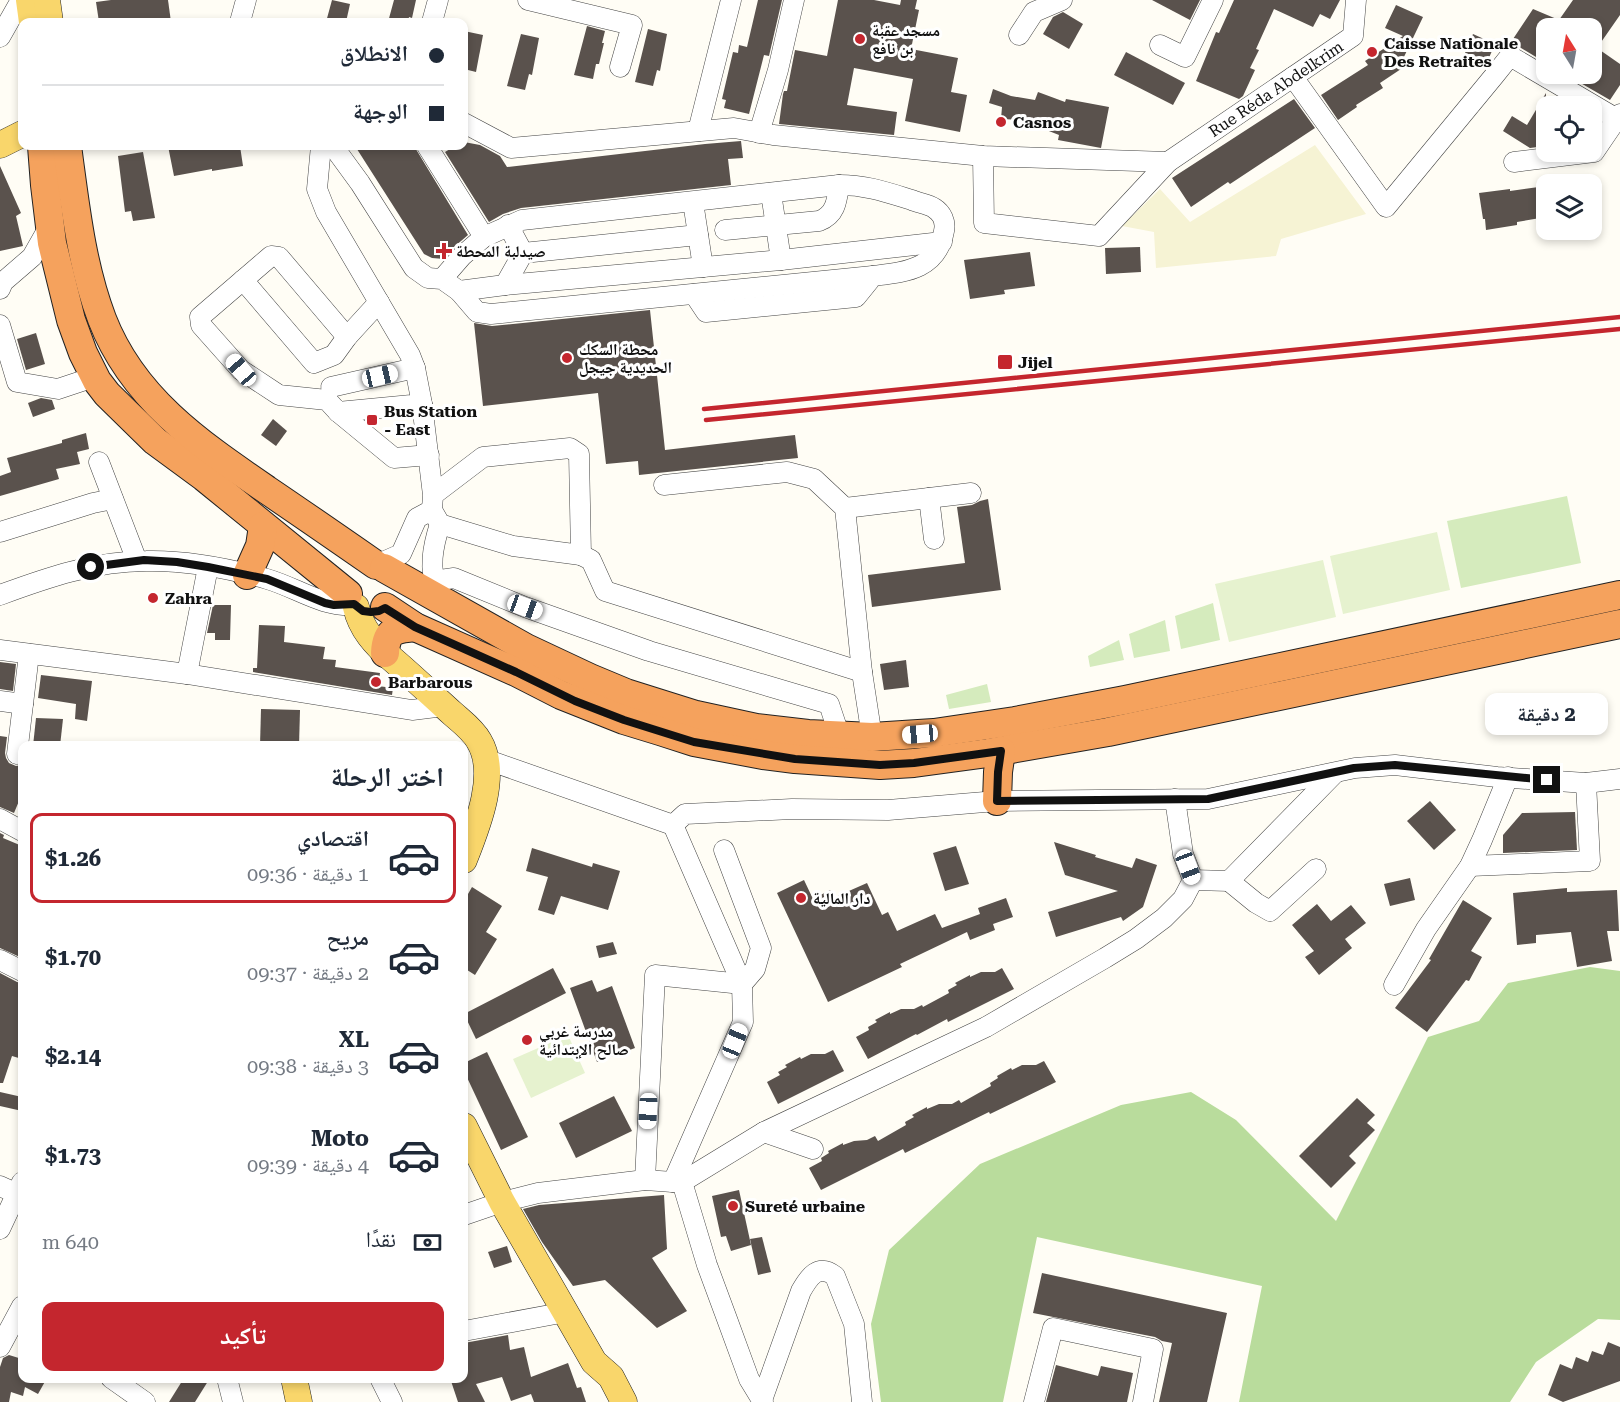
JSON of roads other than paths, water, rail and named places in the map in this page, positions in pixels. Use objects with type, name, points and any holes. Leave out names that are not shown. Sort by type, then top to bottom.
[{"type":"highway","points":[[42,150],[49,226],[71,320],[83,353],[94,377],[107,394],[155,441],[263,525],[368,616],[415,627],[589,707],[694,742],[795,759],[880,765],[914,763],[1001,751],[1108,732],[1620,624]]},
{"type":"highway","points":[[68,150],[77,220],[95,298],[106,330],[126,368],[155,403],[222,459],[387,562],[435,583],[526,648],[626,693],[696,715],[769,730],[840,737],[872,738],[934,733],[1015,721],[1148,695],[1620,595]]},
{"type":"highway","points":[[247,575],[256,556],[263,525]]},
{"type":"highway","points":[[368,616],[391,602],[394,595],[395,587],[387,562]]},
{"type":"highway","points":[[387,562],[363,566],[352,574],[347,587],[386,641],[391,633],[402,628],[415,627]]},
{"type":"highway","points":[[997,801],[1001,751]]},
{"type":"main road","points":[[29,0],[31,18]]},
{"type":"main road","points":[[47,0],[49,18]]},
{"type":"main road","points":[[0,145],[18,136]]},
{"type":"main road","points":[[368,616],[444,706],[476,735],[480,742],[487,775],[483,801],[468,849]]},
{"type":"main road","points":[[468,1134],[502,1202],[594,1362],[611,1377],[624,1402]]},
{"type":"main road","points":[[295,1383],[299,1402]]},
{"type":"street","points":[[0,37],[21,0]]},
{"type":"street","points":[[241,18],[246,0]]},
{"type":"street","points":[[433,18],[438,0]]},
{"type":"street","points":[[528,0],[632,25],[620,67]]},
{"type":"street","points":[[698,131],[731,0]]},
{"type":"street","points":[[759,133],[778,70],[794,0]]},
{"type":"street","points":[[1019,35],[1034,12],[1062,0]]},
{"type":"street","points":[[1160,45],[1185,57],[1213,0]]},
{"type":"street","name":"Rue Réda Abdelkrim","points":[[983,156],[984,223],[1099,236],[1168,162],[1353,36],[1356,0]]},
{"type":"street","points":[[1293,77],[1386,207],[1510,56],[1618,116],[1612,138],[1594,152],[1514,162]]},
{"type":"street","points":[[468,125],[512,148],[734,128],[759,133],[983,156],[1168,162]]},
{"type":"street","points":[[327,150],[317,189],[326,212],[410,354],[415,368],[422,404],[435,510],[435,583],[454,578],[525,607],[649,651],[829,704],[840,737]]},
{"type":"street","points":[[330,150],[360,183],[414,268],[428,278],[442,279],[459,291],[477,312],[491,314],[688,295]]},
{"type":"street","points":[[430,150],[484,237]]},
{"type":"street","points":[[442,279],[462,256],[484,237],[522,220],[839,185],[873,188],[934,208],[943,217],[945,227],[942,242],[922,266],[906,272],[873,276],[856,297],[706,312],[688,295],[679,269]]},
{"type":"street","points":[[725,230],[825,219],[836,205],[839,185]]},
{"type":"street","points":[[771,193],[781,260]]},
{"type":"street","points":[[693,202],[703,267]]},
{"type":"street","points":[[508,225],[524,253]]},
{"type":"street","points":[[0,289],[3,282],[32,257],[49,226]]},
{"type":"street","points":[[524,253],[698,235]]},
{"type":"street","points":[[459,291],[942,242]]},
{"type":"street","points":[[505,285],[524,253]]},
{"type":"street","points":[[347,337],[279,257],[271,256],[200,316],[201,326],[241,370],[279,395],[422,404]]},
{"type":"street","points":[[243,280],[314,363],[334,355],[379,302]]},
{"type":"street","points":[[0,325],[17,382],[58,389],[94,377]]},
{"type":"street","points":[[334,355],[332,400],[394,458],[429,455]]},
{"type":"street","points":[[332,400],[415,368]]},
{"type":"street","points":[[387,562],[417,518],[435,510],[483,457],[570,448],[579,454],[581,555]]},
{"type":"street","points":[[99,462],[137,561]]},
{"type":"street","points":[[664,485],[787,472],[814,479],[845,508],[862,672],[872,738]]},
{"type":"street","points":[[845,508],[971,493]]},
{"type":"street","points":[[929,498],[934,539]]},
{"type":"street","points":[[0,532],[113,499]]},
{"type":"street","points":[[435,510],[513,546],[581,555],[591,560],[605,591],[862,672]]},
{"type":"street","points":[[0,596],[42,579],[91,567],[137,561],[177,562],[247,575],[283,585],[325,603],[368,616]]},
{"type":"street","points":[[187,674],[208,567]]},
{"type":"street","points":[[0,650],[187,674],[412,710],[444,706]]},
{"type":"street","points":[[19,741],[29,654]]},
{"type":"street","points":[[0,701],[23,704]]},
{"type":"street","points":[[17,754],[18,746]]},
{"type":"street","points":[[485,759],[673,825],[742,984],[743,1022],[677,1182],[749,1379],[762,1401]]},
{"type":"street","points":[[673,825],[685,814],[792,809],[888,810],[997,801],[1208,799],[1354,768],[1395,765],[1586,783],[1620,779]]},
{"type":"street","points":[[1229,881],[1335,773]]},
{"type":"street","points":[[1394,985],[1426,929],[1470,866],[1508,777]]},
{"type":"street","points":[[1470,866],[1590,861],[1586,783]]},
{"type":"street","points":[[468,1214],[538,1193],[645,1179],[677,1182],[764,1132],[986,1027],[1105,958],[1164,918],[1183,899],[1192,880],[1183,854],[1175,799]]},
{"type":"street","points":[[0,819],[18,829]]},
{"type":"street","points":[[724,850],[761,948],[755,969],[742,984]]},
{"type":"street","points":[[1192,880],[1229,881],[1256,903],[1270,911],[1316,869]]},
{"type":"street","points":[[0,960],[18,969]]},
{"type":"street","points":[[645,1179],[654,975],[742,984]]},
{"type":"street","points":[[764,1132],[813,1149]]},
{"type":"street","points":[[0,1230],[16,1190]]},
{"type":"street","points":[[762,1401],[801,1291],[807,1280],[822,1270],[835,1276],[854,1324],[862,1402]]},
{"type":"street","points":[[468,1330],[566,1312]]},
{"type":"street","points":[[0,1347],[18,1314]]},
{"type":"street","points":[[1034,1402],[1053,1328],[1153,1349],[1143,1402]]},
{"type":"street","points":[[118,1383],[146,1402]]},
{"type":"street","points":[[228,1383],[233,1402]]},
{"type":"street","points":[[382,1383],[392,1402]]},
{"type":"railway","points":[[704,409],[1620,317]]},
{"type":"railway","points":[[706,420],[1620,329]]},
{"type":"place","name":"مسجد عقبة بن نافع","points":[[860,39]]},
{"type":"place","name":"Caisse Nationale Des Retraites","points":[[1372,52]]},
{"type":"place","name":"Casnos","points":[[1001,122]]},
{"type":"place","name":"صيدلبة المحطة","points":[[444,251]]},
{"type":"place","name":"محطة السكك الحديدية جيجل","points":[[567,358]]},
{"type":"place","name":"Jijel","points":[[1005,362]]},
{"type":"place","name":"Bus Station - East","points":[[372,420]]},
{"type":"place","name":"Zahra","points":[[153,598]]},
{"type":"place","name":"Barbarous","points":[[376,682]]},
{"type":"place","name":"دار المالية","points":[[801,898]]},
{"type":"place","name":"مدرسة غربي صالح الإبتدائية","points":[[527,1040]]},
{"type":"place","name":"Sureté urbaine","points":[[733,1206]]}]
